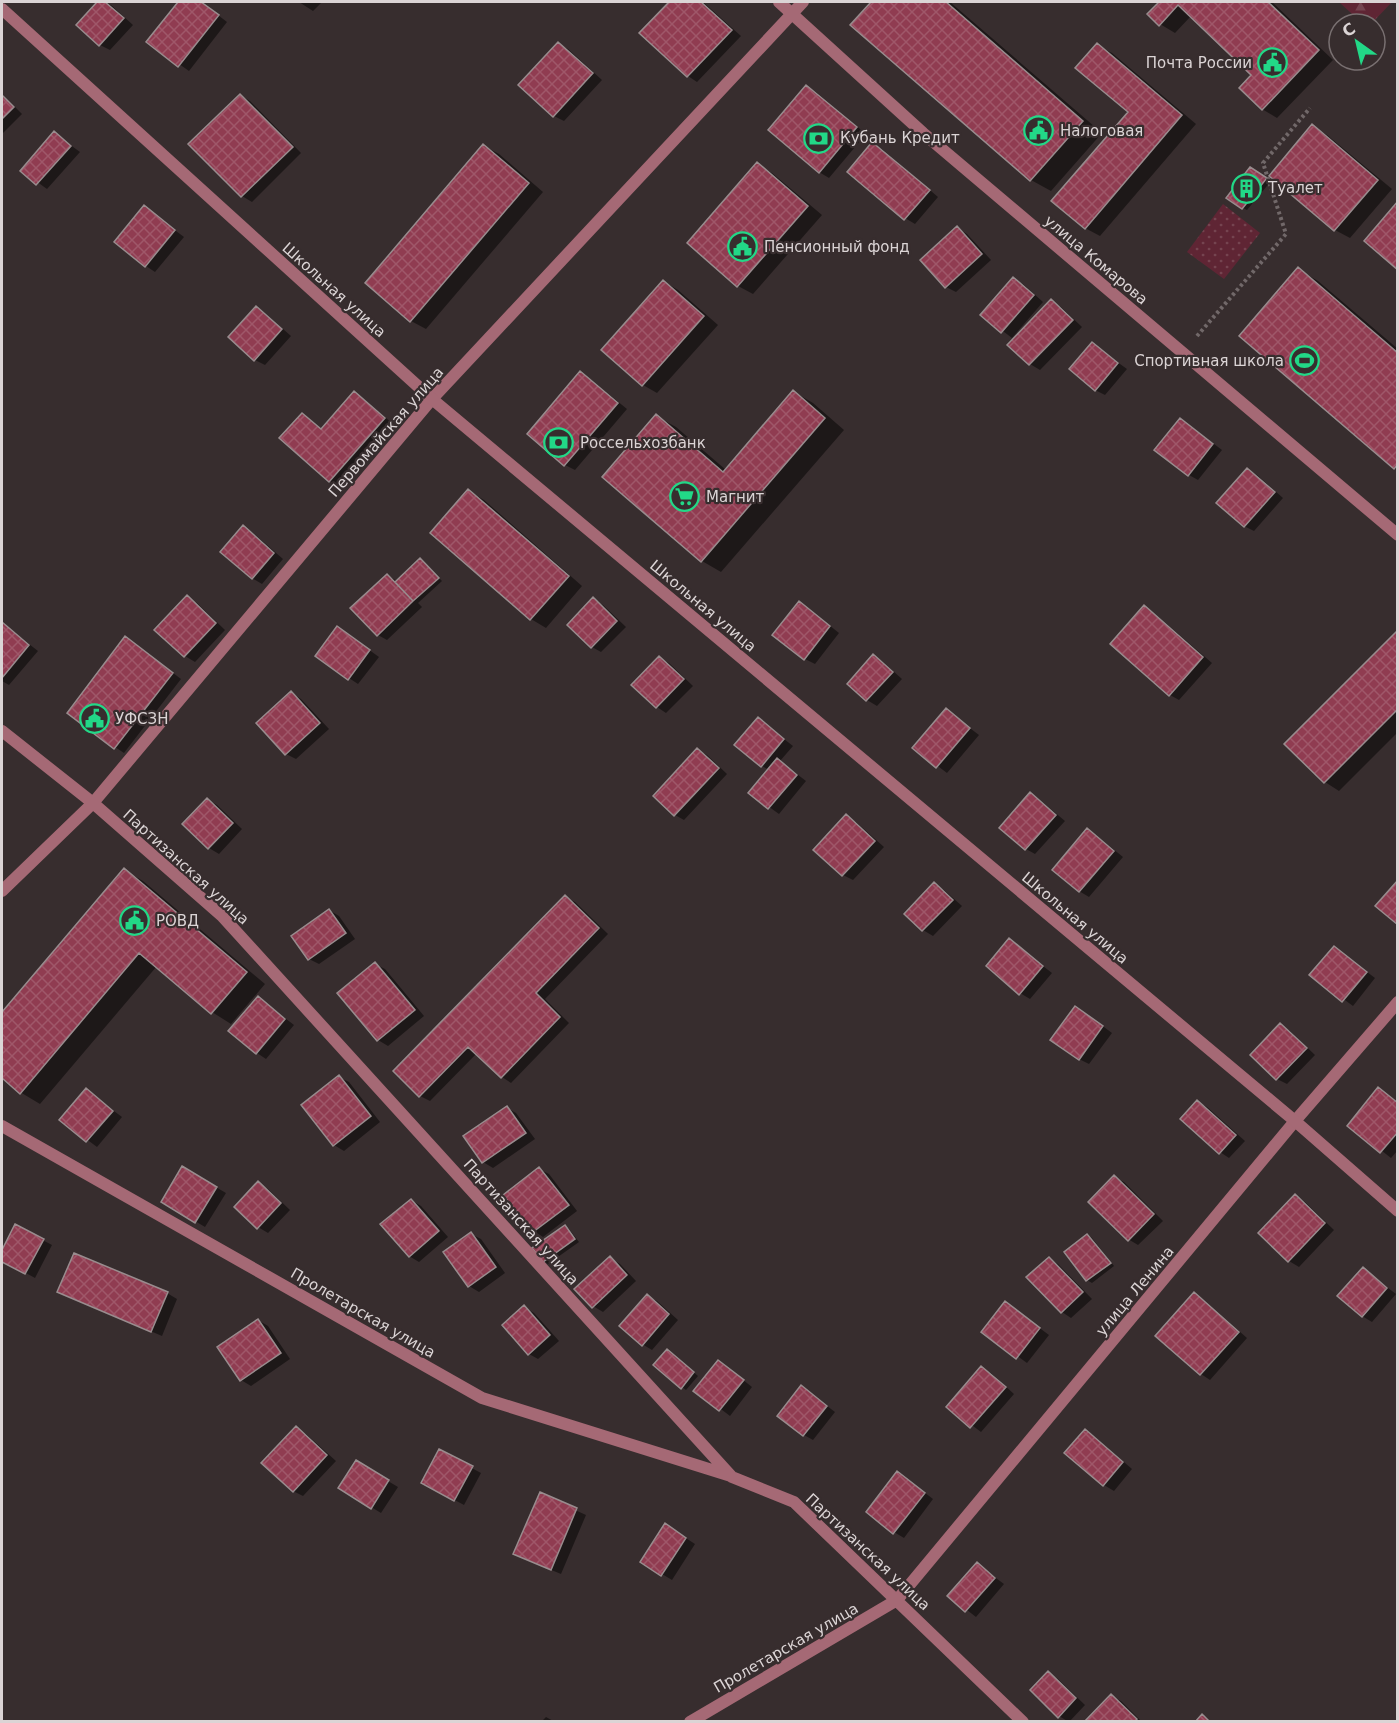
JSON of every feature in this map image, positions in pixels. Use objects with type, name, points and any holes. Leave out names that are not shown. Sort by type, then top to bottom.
[{"type":"street","name":"улица Комарова","points":[[779,2],[923,132],[1398,535]]},
{"type":"street","name":"Первомайская улица","points":[[2,891],[93,803],[432,399],[803,2]]},
{"type":"street","name":"Школьная улица","points":[[2,9],[432,399],[1295,1121],[1398,1211]]},
{"type":"street","name":"Партизанская улица","points":[[2,731],[93,803],[222,916],[732,1476],[794,1502],[1023,1722]]},
{"type":"street","name":"улица Ленина","points":[[897,1600],[1295,1121],[1398,1002]]},
{"type":"street","name":"Пролетарская улица","points":[[2,1126],[482,1398],[732,1476]]},
{"type":"street","name":"Пролетарская улица","points":[[690,1722],[897,1600]]},
{"type":"path","points":[[1183,353],[1286,234],[1263,164],[1310,108]]},
{"type":"green space","points":[[1339,2],[1392,2],[1382,12],[1350,12]]},
{"type":"green space","points":[[1223,204],[1260,233],[1224,279],[1187,252]]},
{"type":"building","points":[[97,2],[105,2],[124,18],[99,46],[76,25]]},
{"type":"building","points":[[178,2],[201,2],[219,15],[178,67],[146,42]]},
{"type":"building","points":[[669,2],[701,2],[732,30],[687,77],[639,33]]},
{"type":"building","points":[[871,2],[946,2],[1083,121],[1030,181],[850,25]]},
{"type":"building","name":"Почта России","points":[[1159,2],[1268,2],[1319,50],[1262,110],[1239,88],[1251,75],[1178,5],[1159,26],[1147,14]]},
{"type":"building","points":[[558,42],[593,73],[553,117],[518,85]]},
{"type":"building","points":[[1097,43],[1182,115],[1085,229],[1051,201],[1128,112],[1075,68]]},
{"type":"building","points":[[806,85],[857,127],[819,173],[768,130]]},
{"type":"building","points":[[240,94],[293,147],[241,197],[188,144]]},
{"type":"building","points":[[2,95],[14,107],[2,119]]},
{"type":"building","points":[[1312,124],[1378,180],[1334,231],[1269,176]]},
{"type":"building","points":[[54,131],[71,146],[36,185],[20,171]]},
{"type":"building","points":[[872,142],[930,190],[904,220],[847,172]]},
{"type":"building","points":[[483,144],[529,183],[410,322],[365,283]]},
{"type":"building","points":[[757,162],[808,206],[737,287],[687,243]]},
{"type":"building","name":"Туалет","points":[[1250,167],[1267,178],[1242,209],[1226,198]]},
{"type":"building","points":[[1398,201],[1398,270],[1364,241]]},
{"type":"building","points":[[144,205],[175,230],[145,267],[114,242]]},
{"type":"building","points":[[957,226],[982,254],[945,288],[920,260]]},
{"type":"building","points":[[1298,267],[1398,353],[1398,464],[1394,469],[1239,336]]},
{"type":"building","points":[[1013,277],[1034,295],[1001,333],[980,315]]},
{"type":"building","points":[[663,280],[704,316],[642,386],[601,350]]},
{"type":"building","points":[[1051,299],[1073,320],[1029,365],[1007,345]]},
{"type":"building","points":[[256,306],[282,329],[254,361],[228,337]]},
{"type":"building","points":[[1092,342],[1118,363],[1095,391],[1069,369]]},
{"type":"building","points":[[580,371],[618,403],[564,466],[527,434]]},
{"type":"building","points":[[793,390],[825,418],[701,562],[602,477],[656,414],[723,472]]},
{"type":"building","points":[[354,391],[385,418],[329,482],[279,438],[302,413],[321,429]]},
{"type":"building","points":[[1180,418],[1213,444],[1188,476],[1154,450]]},
{"type":"building","points":[[1247,468],[1275,492],[1244,527],[1216,503]]},
{"type":"building","points":[[468,489],[569,576],[530,620],[430,533]]},
{"type":"building","points":[[243,525],[274,553],[252,579],[220,552]]},
{"type":"building","points":[[420,558],[439,578],[413,601],[395,582]]},
{"type":"building","points":[[387,574],[413,601],[377,636],[350,608]]},
{"type":"building","points":[[187,595],[216,623],[184,657],[154,630]]},
{"type":"building","points":[[593,597],[617,621],[591,648],[567,625]]},
{"type":"building","points":[[799,601],[830,626],[804,660],[772,635]]},
{"type":"building","points":[[1144,605],[1203,657],[1169,696],[1110,644]]},
{"type":"building","points":[[2,622],[29,645],[2,678]]},
{"type":"building","points":[[337,626],[370,650],[348,680],[315,656]]},
{"type":"building","points":[[1398,630],[1398,709],[1324,783],[1284,744]]},
{"type":"building","points":[[125,636],[173,673],[114,749],[67,713]]},
{"type":"building","points":[[873,654],[893,672],[866,701],[847,684]]},
{"type":"building","points":[[659,656],[684,679],[656,708],[631,685]]},
{"type":"building","points":[[291,691],[320,723],[285,755],[256,723]]},
{"type":"building","points":[[946,708],[970,728],[936,768],[912,748]]},
{"type":"building","points":[[758,717],[784,739],[761,767],[734,745]]},
{"type":"building","points":[[697,748],[719,768],[674,816],[653,796]]},
{"type":"building","points":[[777,758],[797,775],[768,809],[748,793]]},
{"type":"building","points":[[1030,792],[1056,815],[1025,850],[999,828]]},
{"type":"building","points":[[207,798],[233,823],[208,849],[182,824]]},
{"type":"building","points":[[846,814],[875,841],[842,876],[813,850]]},
{"type":"building","points":[[1087,828],[1114,851],[1079,892],[1052,870]]},
{"type":"building","points":[[124,868],[247,972],[211,1014],[139,953],[20,1094],[2,1078],[2,1012]]},
{"type":"building","points":[[1398,880],[1398,925],[1375,906]]},
{"type":"building","points":[[934,882],[953,900],[922,931],[904,914]]},
{"type":"building","points":[[565,895],[599,928],[536,993],[560,1017],[501,1078],[468,1047],[419,1097],[393,1071]]},
{"type":"building","points":[[329,909],[346,933],[308,960],[291,936]]},
{"type":"building","points":[[1009,938],[1043,966],[1019,995],[986,966]]},
{"type":"building","points":[[1334,946],[1367,972],[1342,1002],[1309,975]]},
{"type":"building","points":[[375,962],[415,1010],[377,1041],[337,993]]},
{"type":"building","points":[[258,996],[285,1019],[256,1054],[228,1031]]},
{"type":"building","points":[[1075,1006],[1103,1026],[1079,1060],[1050,1040]]},
{"type":"building","points":[[1280,1023],[1307,1048],[1276,1080],[1250,1055]]},
{"type":"building","points":[[339,1075],[371,1116],[333,1146],[301,1105]]},
{"type":"building","points":[[1378,1087],[1398,1103],[1398,1132],[1380,1153],[1347,1126]]},
{"type":"building","points":[[86,1088],[113,1111],[86,1142],[59,1120]]},
{"type":"building","points":[[1197,1100],[1236,1135],[1219,1154],[1180,1119]]},
{"type":"building","points":[[507,1106],[526,1133],[482,1163],[463,1136]]},
{"type":"building","points":[[182,1166],[217,1187],[195,1223],[161,1202]]},
{"type":"building","points":[[539,1167],[569,1205],[533,1232],[503,1195]]},
{"type":"building","points":[[1114,1175],[1154,1214],[1128,1241],[1088,1202]]},
{"type":"building","points":[[258,1181],[281,1203],[257,1229],[234,1207]]},
{"type":"building","points":[[1295,1194],[1325,1223],[1288,1262],[1258,1233]]},
{"type":"building","points":[[411,1199],[439,1231],[409,1257],[380,1224]]},
{"type":"building","points":[[15,1224],[44,1239],[25,1274],[2,1262],[2,1250]]},
{"type":"building","points":[[565,1225],[575,1239],[543,1262],[532,1248]]},
{"type":"building","points":[[471,1232],[496,1267],[468,1287],[443,1252]]},
{"type":"building","points":[[1087,1234],[1111,1263],[1086,1281],[1064,1252]]},
{"type":"building","points":[[74,1253],[168,1292],[151,1332],[57,1292]]},
{"type":"building","points":[[610,1256],[627,1275],[592,1308],[574,1289]]},
{"type":"building","points":[[1049,1257],[1083,1292],[1061,1313],[1026,1277]]},
{"type":"building","points":[[1363,1267],[1387,1288],[1362,1317],[1337,1296]]},
{"type":"building","points":[[1194,1292],[1239,1332],[1200,1375],[1155,1336]]},
{"type":"building","points":[[647,1294],[669,1314],[642,1346],[619,1326]]},
{"type":"building","points":[[1005,1301],[1040,1328],[1016,1359],[981,1332]]},
{"type":"building","points":[[524,1305],[550,1335],[528,1355],[502,1325]]},
{"type":"building","points":[[258,1319],[281,1353],[240,1381],[217,1347]]},
{"type":"building","points":[[667,1349],[694,1372],[681,1389],[653,1365]]},
{"type":"building","points":[[718,1360],[744,1380],[719,1411],[693,1391]]},
{"type":"building","points":[[981,1366],[1006,1387],[970,1428],[946,1407]]},
{"type":"building","points":[[801,1385],[827,1406],[803,1436],[777,1416]]},
{"type":"building","points":[[296,1426],[327,1455],[293,1492],[261,1463]]},
{"type":"building","points":[[1085,1429],[1123,1462],[1103,1486],[1064,1453]]},
{"type":"building","points":[[439,1449],[473,1466],[454,1501],[421,1483]]},
{"type":"building","points":[[356,1460],[389,1480],[371,1509],[338,1488]]},
{"type":"building","points":[[897,1471],[925,1493],[893,1534],[866,1512]]},
{"type":"building","points":[[540,1492],[577,1508],[551,1570],[513,1554]]},
{"type":"building","points":[[665,1523],[686,1538],[661,1576],[640,1562]]},
{"type":"building","points":[[977,1562],[995,1578],[965,1612],[947,1596]]},
{"type":"building","points":[[1048,1671],[1076,1698],[1058,1718],[1030,1690]]},
{"type":"building","points":[[1111,1694],[1137,1719],[1135,1722],[1084,1722]]},
{"type":"building","points":[[1202,1714],[1210,1722],[1195,1722]]},
{"type":"place","name":"Почта России","points":[[1273,63]]},
{"type":"place","name":"Налоговая","points":[[1039,131]]},
{"type":"place","name":"Кубань Кредит","points":[[819,138]]},
{"type":"place","name":"Туалет","points":[[1247,188]]},
{"type":"place","name":"Пенсионный фонд","points":[[743,247]]},
{"type":"place","name":"Спортивная школа","points":[[1305,361]]},
{"type":"place","name":"Россельхозбанк","points":[[559,443]]},
{"type":"place","name":"Магнит","points":[[685,497]]},
{"type":"place","name":"УФСЗН","points":[[94,719]]},
{"type":"place","name":"РОВД","points":[[135,921]]}]
